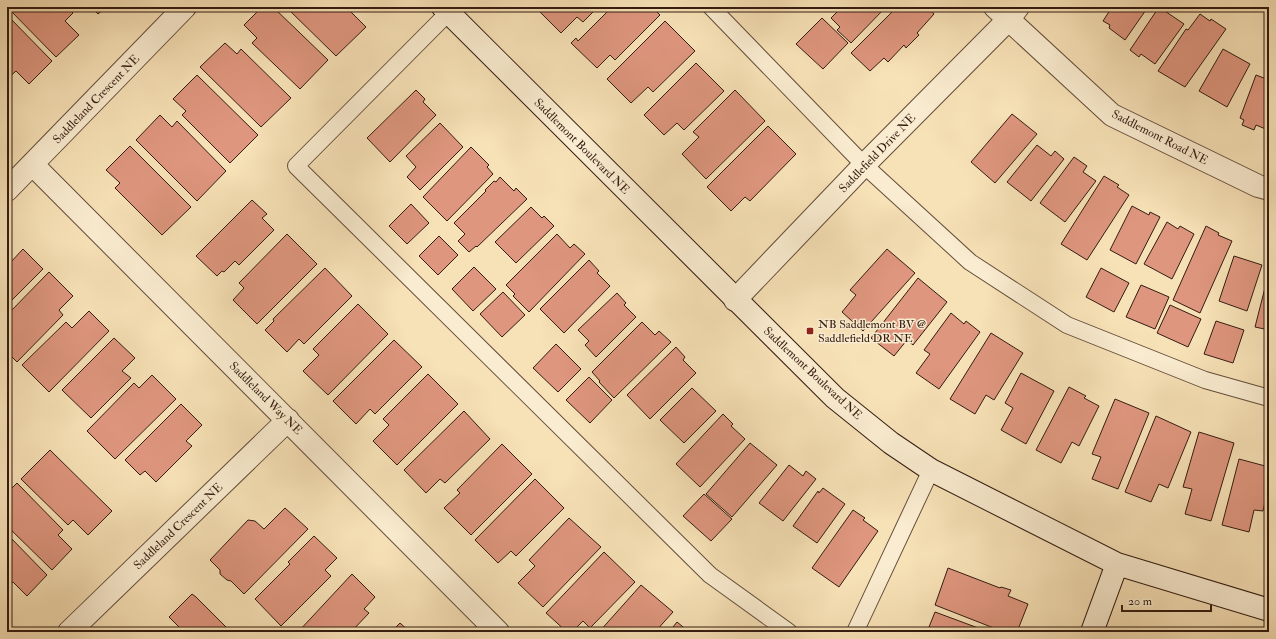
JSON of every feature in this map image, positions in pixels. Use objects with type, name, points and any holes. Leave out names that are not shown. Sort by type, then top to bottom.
[{"type":"street","name":"Saddleland Crescent NE","points":[[7,190],[33,165],[185,7]]},
{"type":"street","name":"Saddlemont Boulevard NE","points":[[446,10],[735,300],[835,398],[891,443],[931,470],[1116,564],[1269,610]]},
{"type":"street","name":"Saddlefield Drive NE","points":[[735,300],[1007,12]]},
{"type":"street","name":"Saddlemont Road NE","points":[[1007,12],[1112,115],[1258,186],[1269,189]]},
{"type":"street","name":"Saddleland Way NE","points":[[33,165],[498,632]]},
{"type":"street","name":"Saddleland Crescent NE","points":[[69,632],[288,420]]},
{"type":"street","points":[[1092,632],[1116,564]]},
{"type":"lane","points":[[711,7],[864,165],[970,262],[1067,325],[1205,380],[1269,398]]},
{"type":"lane","points":[[446,10],[296,166],[710,574],[789,632]]},
{"type":"lane","points":[[854,632],[931,470]]},
{"type":"building","points":[[7,7],[67,7],[73,13],[65,21],[79,35],[56,57]]},
{"type":"building","points":[[91,7],[106,7],[98,14]]},
{"type":"building","points":[[262,7],[273,7],[328,60],[300,89],[252,43],[257,38],[244,25]]},
{"type":"building","points":[[286,7],[346,7],[366,27],[336,56]]},
{"type":"building","points":[[539,7],[598,7],[583,22],[577,17],[561,33],[537,9]]},
{"type":"building","points":[[612,7],[652,7],[660,15],[615,60],[610,55],[597,68],[571,43],[576,38],[578,41]]},
{"type":"building","points":[[842,7],[886,7],[851,43],[837,30],[840,27],[831,18]]},
{"type":"building","points":[[897,7],[928,7],[934,14],[917,33],[919,35],[906,48],[904,45],[888,62],[884,58],[870,71],[851,53]]},
{"type":"building","points":[[1112,7],[1148,7],[1125,40],[1109,28],[1110,25],[1103,21]]},
{"type":"building","points":[[1159,7],[1184,24],[1155,64],[1141,54],[1139,57],[1130,50]]},
{"type":"building","points":[[1200,14],[1226,29],[1185,87],[1158,71],[1186,29],[1188,30]]},
{"type":"building","points":[[7,15],[52,61],[29,84],[16,71],[7,79]]},
{"type":"building","points":[[822,18],[848,43],[823,69],[796,44]]},
{"type":"building","points":[[665,21],[695,51],[653,92],[648,87],[631,103],[607,79]]},
{"type":"building","points":[[225,43],[237,54],[241,49],[291,98],[261,127],[200,67]]},
{"type":"building","points":[[1223,49],[1250,64],[1227,107],[1199,91]]},
{"type":"building","points":[[696,63],[724,91],[684,130],[677,123],[664,135],[644,115]]},
{"type":"building","points":[[197,75],[258,135],[230,163],[182,115],[186,111],[173,99]]},
{"type":"building","points":[[1256,75],[1269,80],[1268,130],[1256,125],[1254,130],[1242,125],[1244,120],[1240,118]]},
{"type":"building","points":[[416,90],[425,99],[423,102],[436,115],[390,162],[367,138]]},
{"type":"building","points":[[735,90],[765,121],[706,179],[682,154],[699,137],[693,132]]},
{"type":"building","points":[[1012,114],[1037,134],[995,183],[971,162]]},
{"type":"building","points":[[160,115],[172,127],[177,121],[226,171],[197,201],[136,140]]},
{"type":"building","points":[[440,123],[463,147],[420,190],[407,177],[416,167],[406,156]]},
{"type":"building","points":[[768,126],[796,154],[750,201],[745,197],[731,211],[707,187]]},
{"type":"building","points":[[1037,145],[1051,156],[1055,151],[1064,159],[1031,201],[1007,182]]},
{"type":"building","points":[[130,146],[191,207],[162,235],[115,188],[120,183],[106,170]]},
{"type":"building","points":[[471,147],[489,165],[487,167],[493,174],[447,221],[423,197]]},
{"type":"building","points":[[1074,157],[1087,166],[1083,172],[1096,181],[1065,222],[1040,203]]},
{"type":"building","points":[[1104,176],[1119,185],[1117,187],[1129,195],[1087,260],[1061,244]]},
{"type":"building","points":[[500,177],[514,191],[516,188],[527,199],[477,247],[476,246],[469,252],[458,241],[465,234],[454,223],[494,181],[496,182]]},
{"type":"building","points":[[252,200],[267,214],[262,218],[274,230],[239,265],[235,261],[224,272],[222,271],[217,276],[196,256]]},
{"type":"building","points":[[411,204],[429,223],[407,244],[389,226]]},
{"type":"building","points":[[1132,206],[1149,215],[1150,212],[1160,217],[1136,264],[1110,250]]},
{"type":"building","points":[[531,207],[542,218],[544,216],[554,226],[516,263],[495,242]]},
{"type":"building","points":[[1167,222],[1178,229],[1180,226],[1194,234],[1172,279],[1144,264]]},
{"type":"building","points":[[1206,226],[1219,233],[1218,235],[1232,241],[1200,313],[1173,300]]},
{"type":"building","points":[[287,234],[317,264],[257,324],[233,300],[244,288],[239,283]]},
{"type":"building","points":[[557,234],[570,248],[574,244],[585,254],[529,312],[513,296],[515,294],[506,285]]},
{"type":"building","points":[[439,236],[458,255],[438,275],[419,256]]},
{"type":"building","points":[[23,249],[43,269],[7,305],[7,260],[10,263]]},
{"type":"building","points":[[887,249],[915,273],[863,331],[842,312],[856,295],[850,290]]},
{"type":"building","points":[[1234,256],[1262,265],[1247,311],[1219,301]]},
{"type":"building","points":[[589,260],[599,271],[597,273],[610,286],[564,333],[540,309]]},
{"type":"building","points":[[474,267],[496,289],[473,311],[452,289]]},
{"type":"building","points":[[325,268],[352,296],[304,344],[299,339],[287,352],[265,330],[274,321],[273,319]]},
{"type":"building","points":[[1101,268],[1129,283],[1114,312],[1086,297]]},
{"type":"building","points":[[49,272],[73,296],[59,310],[63,315],[17,362],[7,352],[7,315]]},
{"type":"building","points":[[1269,272],[1269,330],[1255,327]]},
{"type":"building","points":[[918,278],[947,302],[913,345],[907,340],[894,356],[871,338]]},
{"type":"building","points":[[1141,285],[1169,297],[1155,329],[1126,317]]},
{"type":"building","points":[[503,292],[525,315],[502,337],[480,314]]},
{"type":"building","points":[[617,293],[626,303],[624,305],[636,317],[596,357],[585,345],[589,341],[578,330]]},
{"type":"building","points":[[358,304],[388,334],[328,395],[303,371],[319,355],[313,349]]},
{"type":"building","points":[[1170,305],[1201,319],[1188,347],[1157,333]]},
{"type":"building","points":[[89,311],[109,331],[49,392],[22,365],[66,322],[72,328]]},
{"type":"building","points":[[951,313],[964,324],[966,321],[980,332],[939,389],[916,373],[930,354],[924,350]]},
{"type":"building","points":[[1216,321],[1244,330],[1233,363],[1204,354]]},
{"type":"building","points":[[642,322],[655,335],[659,331],[671,342],[614,398],[592,372]]},
{"type":"building","points":[[991,333],[1023,353],[994,400],[986,395],[975,414],[950,399]]},
{"type":"building","points":[[114,338],[135,358],[122,371],[131,378],[91,418],[62,390]]},
{"type":"building","points":[[394,340],[422,367],[375,414],[370,409],[356,424],[333,401]]},
{"type":"building","points":[[556,344],[581,369],[558,392],[533,368]]},
{"type":"building","points":[[676,347],[685,357],[683,360],[696,373],[650,419],[627,395]]},
{"type":"building","points":[[1021,373],[1054,391],[1026,444],[1001,430],[1013,408],[1005,403]]},
{"type":"building","points":[[428,374],[458,404],[397,465],[373,441],[389,425],[383,419]]},
{"type":"building","points":[[152,375],[176,399],[115,459],[87,431],[134,383],[139,388]]},
{"type":"building","points":[[589,377],[612,400],[590,423],[566,400]]},
{"type":"building","points":[[1069,387],[1086,396],[1084,398],[1099,406],[1079,446],[1072,442],[1061,463],[1036,450]]},
{"type":"building","points":[[692,388],[716,411],[684,443],[660,420]]},
{"type":"building","points":[[1115,399],[1149,413],[1118,489],[1092,479],[1101,457],[1092,454]]},
{"type":"building","points":[[181,404],[202,425],[186,441],[192,446],[156,482],[145,471],[140,475],[125,460]]},
{"type":"building","points":[[464,411],[490,439],[445,483],[440,479],[426,493],[404,470]]},
{"type":"building","points":[[723,414],[733,424],[731,426],[745,439],[700,487],[676,464]]},
{"type":"building","points":[[1156,416],[1191,432],[1168,488],[1159,484],[1151,502],[1125,492]]},
{"type":"building","points":[[1199,432],[1234,443],[1211,521],[1185,514],[1192,489],[1183,487]]},
{"type":"building","points":[[750,443],[777,465],[732,517],[706,494]]},
{"type":"building","points":[[502,444],[532,474],[471,535],[444,508],[460,493],[457,490]]},
{"type":"building","points":[[50,450],[112,511],[88,535],[73,520],[68,525],[21,479]]},
{"type":"building","points":[[1239,459],[1269,467],[1269,485],[1263,511],[1254,510],[1249,532],[1222,525]]},
{"type":"building","points":[[789,465],[803,476],[806,471],[816,479],[783,521],[759,503]]},
{"type":"building","points":[[535,479],[564,508],[516,556],[511,551],[498,563],[475,540]]},
{"type":"building","points":[[17,483],[63,530],[58,535],[72,549],[52,570],[7,526],[7,493]]},
{"type":"building","points":[[823,488],[845,504],[817,543],[793,526],[818,491],[819,493]]},
{"type":"building","points":[[704,494],[732,519],[711,541],[683,516]]},
{"type":"building","points":[[285,508],[308,529],[244,594],[231,581],[227,580],[220,574],[220,570],[210,560],[248,520],[255,521],[264,529]]},
{"type":"building","points":[[853,510],[865,518],[863,520],[878,531],[839,587],[812,568]]},
{"type":"building","points":[[569,518],[601,547],[543,607],[518,583],[535,566],[529,560]]},
{"type":"building","points":[[7,534],[47,575],[27,596],[13,582],[7,587]]},
{"type":"building","points":[[314,536],[337,558],[325,570],[331,576],[281,626],[255,599],[290,564],[288,562]]},
{"type":"building","points":[[604,552],[635,582],[590,628],[583,621],[572,632],[567,632],[546,613]]},
{"type":"building","points":[[948,568],[1000,588],[1011,590],[1008,596],[1028,604],[1017,632],[1004,632],[935,605]]},
{"type":"building","points":[[352,574],[375,597],[364,609],[369,613],[351,632],[298,632]]},
{"type":"building","points":[[641,585],[673,612],[655,632],[599,632]]},
{"type":"building","points":[[192,594],[231,632],[180,632],[182,630],[169,617]]},
{"type":"building","points":[[7,605],[12,610],[7,615]]},
{"type":"building","points":[[935,612],[989,632],[927,632]]},
{"type":"building","points":[[677,622],[688,631],[690,629],[694,632],[669,632]]},
{"type":"building","points":[[400,623],[410,632],[391,632]]},
{"type":"place","name":"NB Saddlemont BV @ Saddlefield DR NE","points":[[810,331]]}]
